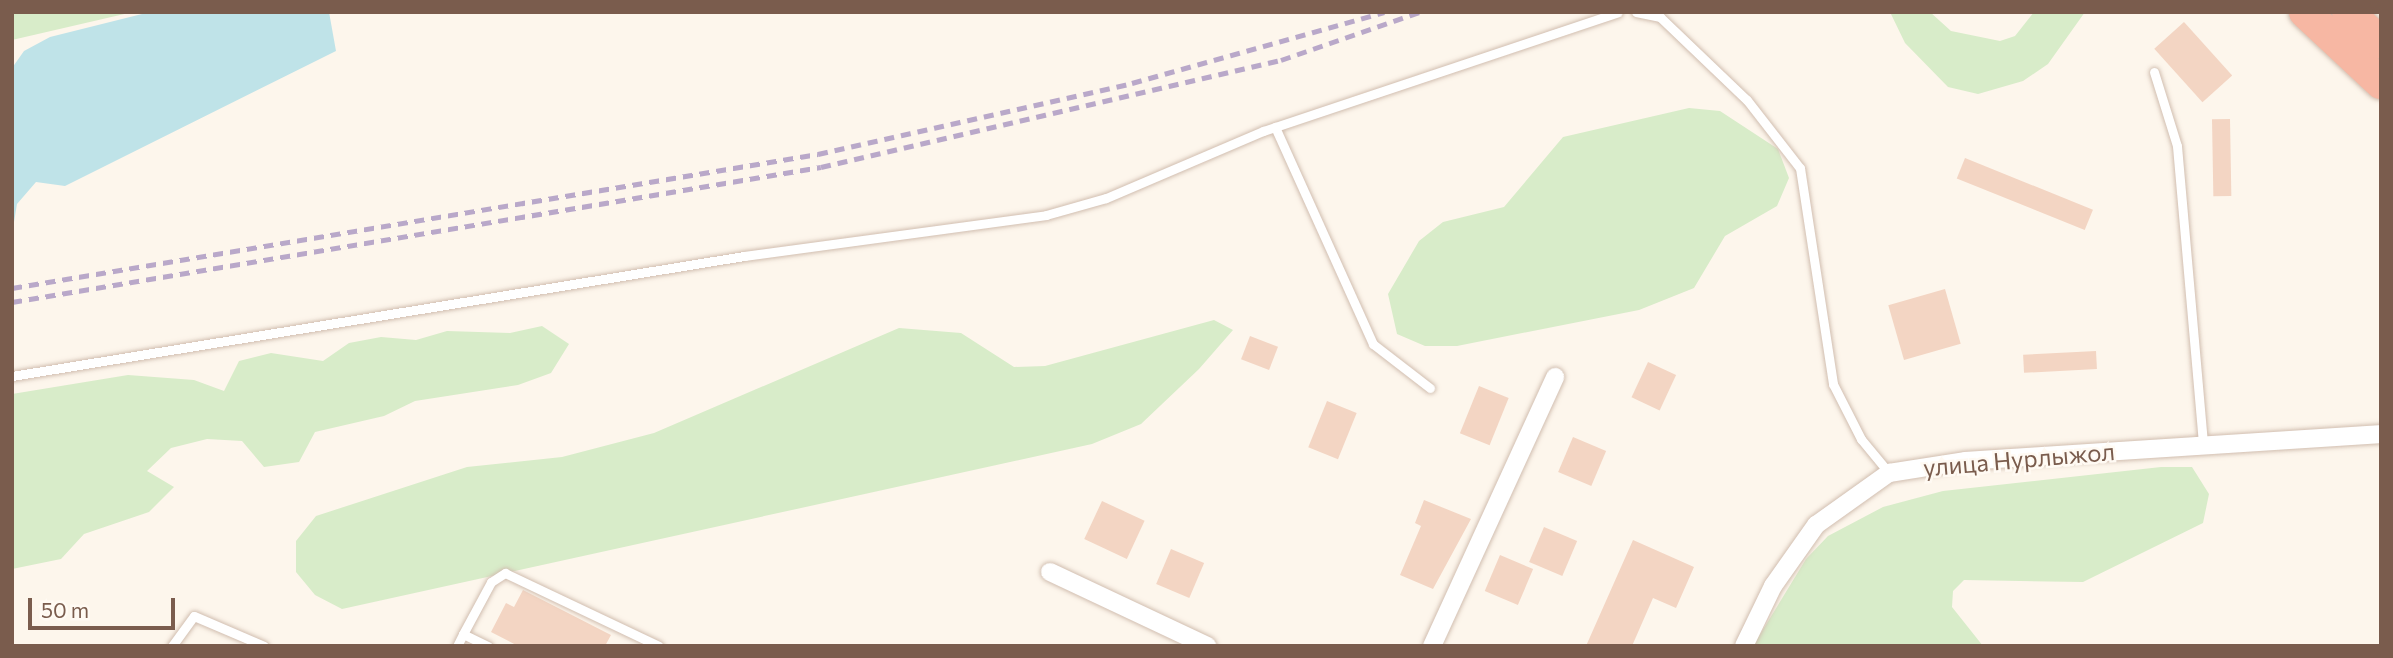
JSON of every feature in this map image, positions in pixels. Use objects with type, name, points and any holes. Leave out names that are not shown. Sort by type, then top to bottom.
[{"type":"highway","points":[[2305,12],[2381,83]]},
{"type":"highway","points":[[2348,12],[2381,43]]},
{"type":"street","points":[[1432,646],[1555,377]]},
{"type":"street","name":"улица Нурлыжол","points":[[1744,646],[1773,586],[1816,525],[1889,473],[2203,443],[2381,435]]},
{"type":"street","points":[[1050,572],[1207,646]]},
{"type":"lane","points":[[12,376],[744,256],[1046,215],[1106,198],[1275,127],[1618,12]]},
{"type":"lane","points":[[1636,12],[1660,17],[1747,100],[1800,168],[1833,384],[1861,439],[1889,473]]},
{"type":"lane","points":[[2154,72],[2177,146],[2203,443]]},
{"type":"lane","points":[[1275,127],[1373,344],[1430,388]]},
{"type":"lane","points":[[457,646],[491,582],[505,573],[659,646]]},
{"type":"lane","points":[[172,646],[194,616],[264,646]]},
{"type":"lane","points":[[463,634],[488,646]]},
{"type":"green space","points":[[12,12],[133,12],[12,40]]},
{"type":"green space","points":[[1890,12],[1930,12],[1951,31],[2000,41],[2015,36],[2034,12],[2085,12],[2048,64],[2023,81],[1978,94],[1948,87],[1905,43]]},
{"type":"green space","points":[[1689,108],[1720,111],[1778,149],[1789,178],[1777,206],[1725,236],[1694,288],[1639,310],[1457,346],[1425,346],[1397,334],[1388,294],[1419,241],[1443,222],[1504,207],[1563,137]]},
{"type":"green space","points":[[1214,320],[1233,330],[1199,369],[1141,424],[1092,444],[342,609],[315,595],[296,572],[296,541],[316,516],[467,467],[562,457],[654,433],[899,328],[961,333],[1014,367],[1045,366]]},
{"type":"green space","points":[[542,326],[569,344],[551,373],[518,385],[415,401],[384,416],[315,432],[299,462],[264,467],[242,441],[207,439],[171,448],[147,471],[174,487],[149,512],[84,534],[61,559],[12,569],[12,394],[128,375],[194,380],[224,391],[239,361],[271,353],[323,361],[349,343],[381,337],[416,340],[447,331],[510,333]]},
{"type":"green space","points":[[2161,467],[2192,467],[2209,494],[2203,523],[2083,582],[1964,580],[1953,591],[1952,607],[1983,646],[1753,646],[1806,559],[1828,536],[1883,507],[1943,491]]},
{"type":"water","points":[[150,12],[329,12],[336,51],[65,186],[36,182],[17,204],[12,234],[12,68],[24,51],[50,37]]},
{"type":"building","points":[[2184,22],[2232,76],[2202,102],[2154,49]]},
{"type":"building","points":[[2212,119],[2230,119],[2231,196],[2213,196]]},
{"type":"building","points":[[1965,158],[2093,210],[2085,230],[1957,178]]},
{"type":"building","points":[[1945,289],[1961,344],[1904,360],[1888,305]]},
{"type":"building","points":[[1250,336],[1278,347],[1269,370],[1241,359]]},
{"type":"building","points":[[2096,351],[2097,369],[2024,373],[2023,355]]},
{"type":"building","points":[[1648,362],[1676,375],[1660,410],[1632,397]]},
{"type":"building","points":[[1479,386],[1509,398],[1490,445],[1460,433]]},
{"type":"building","points":[[1327,401],[1357,413],[1338,459],[1308,447]]},
{"type":"building","points":[[1573,437],[1606,451],[1591,486],[1558,472]]},
{"type":"building","points":[[1424,500],[1471,519],[1433,589],[1400,575],[1421,526],[1415,523]]},
{"type":"building","points":[[1102,501],[1145,521],[1127,559],[1084,539]]},
{"type":"building","points":[[1544,527],[1577,541],[1562,576],[1529,562]]},
{"type":"building","points":[[1633,540],[1694,567],[1676,608],[1653,598],[1632,646],[1586,646]]},
{"type":"building","points":[[1171,549],[1204,563],[1189,598],[1156,584]]},
{"type":"building","points":[[1500,555],[1533,569],[1518,605],[1485,591]]},
{"type":"building","points":[[523,590],[611,635],[605,646],[518,646],[491,632],[506,603],[514,607]]},
{"type":"railway","points":[[12,288],[818,154],[1132,83],[1384,12]]},
{"type":"railway","points":[[12,302],[821,167],[1281,60],[1420,12]]}]
